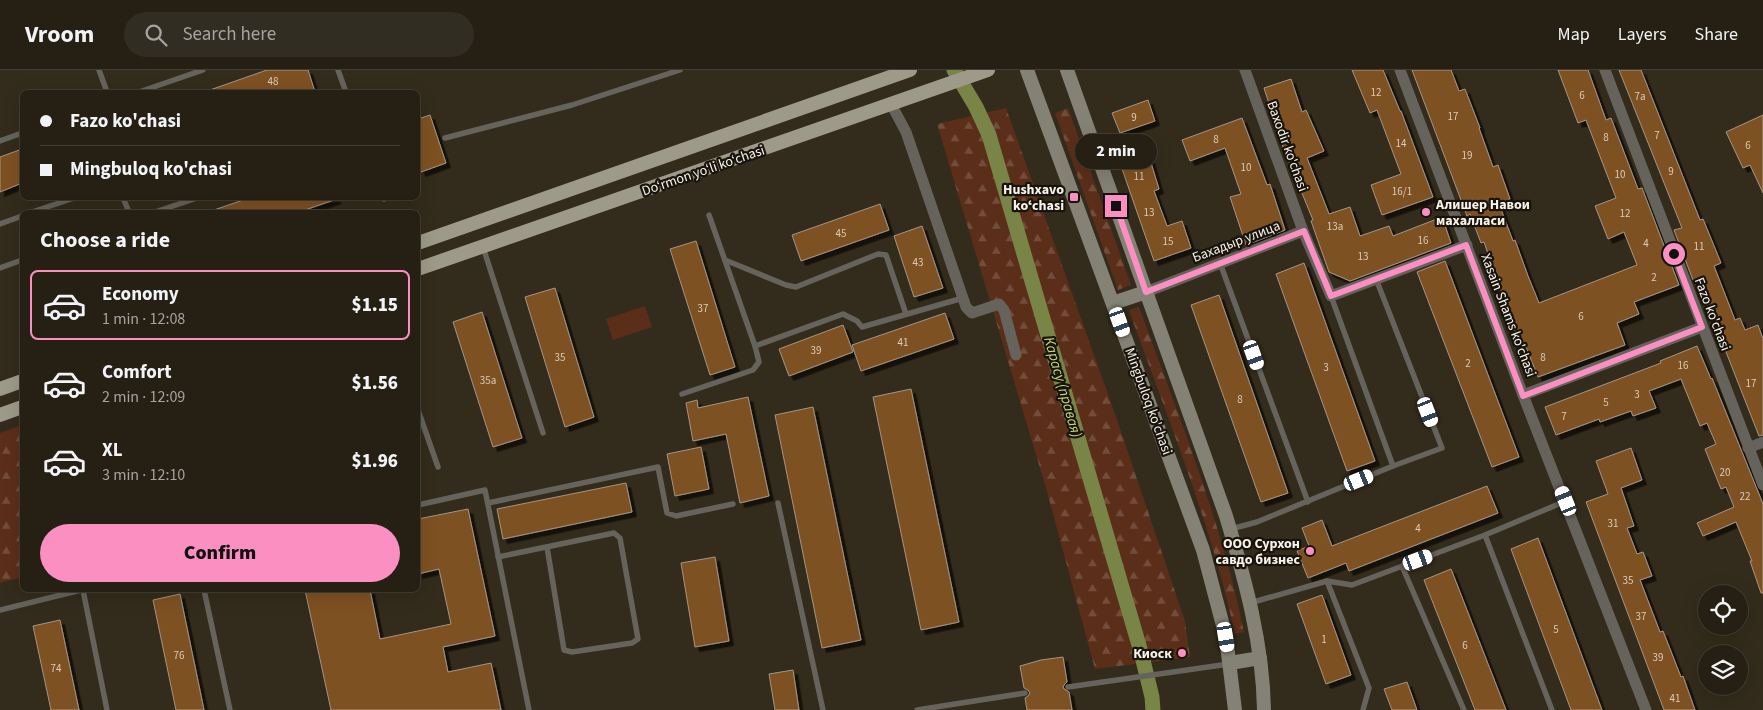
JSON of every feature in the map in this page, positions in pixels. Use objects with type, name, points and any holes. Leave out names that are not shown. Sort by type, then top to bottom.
[{"type":"main road","name":"Do‘rmon yo‘li ko‘chasi","points":[[420,242],[910,70]]},
{"type":"main road","name":"Do‘rmon yo‘li ko‘chasi","points":[[420,268],[988,70]]},
{"type":"main road","name":"Mingbuloq ko'chasi","points":[[1028,70],[1203,550],[1221,615],[1236,710]]},
{"type":"main road","points":[[1067,70],[1230,530],[1250,603],[1260,658],[1264,710]]},
{"type":"main road","points":[[1113,303],[1146,292]]},
{"type":"main road","points":[[0,389],[20,382]]},
{"type":"main road","points":[[0,415],[20,409]]},
{"type":"main road","points":[[1230,663],[1260,658]]},
{"type":"street","name":"Baxodir ko'chasi","points":[[1245,70],[1304,231]]},
{"type":"street","name":"Xasain Shams ko'chasi","points":[[1400,70],[1523,396],[1566,501],[1646,710]]},
{"type":"street","name":"Fazo ko'chasi","points":[[1605,70],[1763,485]]},
{"type":"street","points":[[892,104],[906,132],[966,307],[972,313],[998,304],[1004,310],[1016,355]]},
{"type":"street","name":"Бахадыр улица","points":[[1146,292],[1304,231]]},
{"type":"street","points":[[1304,231],[1331,296],[1466,245]]},
{"type":"street","points":[[1523,396],[1702,327]]},
{"type":"street","points":[[1748,448],[1763,442]]},
{"type":"lane","points":[[99,70],[106,90]]},
{"type":"lane","points":[[145,90],[203,70]]},
{"type":"lane","points":[[338,70],[345,90]]},
{"type":"lane","points":[[445,138],[572,105],[680,70]]},
{"type":"lane","points":[[0,140],[20,134]]},
{"type":"lane","points":[[38,210],[68,200]]},
{"type":"lane","points":[[161,210],[191,200]]},
{"type":"lane","points":[[682,394],[753,370],[759,362],[708,215]]},
{"type":"lane","points":[[0,224],[20,217]]},
{"type":"lane","points":[[483,246],[542,433]]},
{"type":"lane","points":[[725,260],[786,285],[796,287],[878,254],[886,255],[906,314]]},
{"type":"lane","points":[[0,268],[20,261]]},
{"type":"lane","points":[[1220,263],[1308,502]]},
{"type":"lane","points":[[1230,530],[1257,522],[1442,448],[1378,284]]},
{"type":"lane","points":[[1331,296],[1394,466]]},
{"type":"lane","points":[[755,346],[843,314],[857,321],[862,327],[962,298]]},
{"type":"lane","points":[[420,416],[438,467]]},
{"type":"lane","points":[[488,503],[658,467],[667,513],[676,516],[734,504]]},
{"type":"lane","points":[[420,505],[485,490],[529,710]]},
{"type":"lane","points":[[1250,603],[1327,581],[1352,585],[1485,535],[1566,501]]},
{"type":"lane","points":[[778,503],[823,710]]},
{"type":"lane","points":[[498,557],[614,533],[620,538],[638,639],[632,643],[572,652],[564,650],[547,547]]},
{"type":"lane","points":[[1485,535],[1552,710]]},
{"type":"lane","points":[[1402,566],[1464,710]]},
{"type":"lane","points":[[1327,581],[1369,688],[1363,710]]},
{"type":"lane","points":[[0,610],[74,592]]},
{"type":"lane","points":[[82,592],[107,710]]},
{"type":"lane","points":[[204,592],[230,710]]},
{"type":"lane","points":[[1068,687],[1180,672],[1230,663]]},
{"type":"lane","points":[[918,710],[1025,693]]},
{"type":"green space","points":[[1006,108],[1115,414],[1185,621],[1190,657],[1095,669],[1046,488],[937,124]]},
{"type":"green space","points":[[1068,108],[1131,285],[1118,290],[1055,113]]},
{"type":"green space","points":[[645,306],[652,327],[613,340],[606,319]]},
{"type":"green space","points":[[1139,307],[1211,508],[1244,632],[1235,634],[1214,552],[1201,511],[1129,310]]},
{"type":"green space","points":[[20,426],[20,578],[0,583],[0,433]]},
{"type":"building","points":[[267,70],[308,70],[314,90],[210,90]]},
{"type":"building","points":[[1352,70],[1383,70],[1401,111],[1433,197],[1382,215],[1371,185],[1401,174],[1377,110],[1370,113]]},
{"type":"building","points":[[1412,70],[1451,70],[1459,91],[1465,89],[1493,167],[1498,165],[1510,199],[1499,204],[1539,303],[1637,265],[1624,232],[1608,239],[1595,206],[1616,198],[1586,120],[1578,123],[1558,70],[1588,70],[1606,120],[1611,118],[1638,189],[1642,188],[1679,285],[1634,302],[1639,314],[1617,323],[1625,345],[1538,377],[1525,345],[1521,347],[1484,242],[1481,243],[1470,214],[1467,216]]},
{"type":"building","points":[[1619,70],[1641,70],[1700,220],[1703,219],[1721,263],[1714,266],[1735,320],[1740,318],[1745,330],[1758,325],[1763,339],[1763,435],[1759,436],[1697,278],[1693,280],[1674,230],[1682,228]]},
{"type":"building","points":[[1291,79],[1302,112],[1306,110],[1324,151],[1307,158],[1329,214],[1350,207],[1360,236],[1389,226],[1393,236],[1442,217],[1451,243],[1350,281],[1329,272],[1311,221],[1313,220],[1283,147],[1264,88]]},
{"type":"building","points":[[1148,100],[1155,121],[1120,133],[1112,113]]},
{"type":"building","points":[[430,115],[446,163],[421,172],[420,168],[420,118]]},
{"type":"building","points":[[1763,115],[1763,193],[1750,165],[1743,168],[1726,132]]},
{"type":"building","points":[[1242,118],[1267,185],[1270,184],[1285,230],[1246,245],[1230,197],[1241,194],[1225,148],[1190,161],[1182,140]]},
{"type":"building","points":[[20,150],[20,184],[0,192],[0,157]]},
{"type":"building","points":[[1148,153],[1159,189],[1154,191],[1167,226],[1182,221],[1191,248],[1154,261],[1120,163]]},
{"type":"building","points":[[243,200],[334,200],[305,210],[214,210]]},
{"type":"building","points":[[880,204],[889,230],[801,261],[792,235]]},
{"type":"building","points":[[922,226],[943,288],[914,297],[894,236]]},
{"type":"building","points":[[696,241],[735,367],[710,375],[670,249]]},
{"type":"building","points":[[1445,261],[1519,457],[1492,467],[1417,272]]},
{"type":"building","points":[[1304,263],[1375,461],[1347,471],[1276,274]]},
{"type":"building","points":[[555,288],[594,417],[565,427],[525,297]]},
{"type":"building","points":[[1219,295],[1288,493],[1261,502],[1191,305]]},
{"type":"building","points":[[482,312],[522,438],[493,447],[453,322]]},
{"type":"building","points":[[945,313],[954,339],[861,371],[852,345]]},
{"type":"building","points":[[843,325],[853,352],[789,376],[779,349]]},
{"type":"building","points":[[1697,346],[1712,378],[1763,504],[1763,593],[1761,593],[1750,561],[1752,561],[1736,522],[1703,536],[1697,523],[1734,507],[1726,487],[1721,489],[1705,449],[1716,444],[1707,423],[1700,426],[1681,379],[1649,391],[1656,408],[1633,416],[1631,411],[1600,422],[1599,419],[1556,435],[1545,407],[1661,363],[1660,361]]},
{"type":"building","points":[[911,389],[959,622],[921,630],[873,397]]},
{"type":"building","points":[[748,397],[769,496],[740,503],[726,434],[693,441],[686,403],[697,400],[698,408]]},
{"type":"building","points":[[813,407],[861,640],[822,648],[775,415]]},
{"type":"building","points":[[701,447],[709,489],[675,496],[667,454]]},
{"type":"building","points":[[1631,448],[1642,480],[1621,488],[1634,526],[1627,528],[1637,554],[1643,552],[1652,576],[1640,580],[1660,632],[1663,631],[1681,677],[1683,676],[1695,710],[1664,710],[1586,502],[1608,494],[1596,461]]},
{"type":"building","points":[[626,483],[632,512],[503,539],[497,509]]},
{"type":"building","points":[[1487,486],[1498,513],[1349,571],[1346,563],[1308,578],[1297,551],[1309,546],[1302,528],[1322,520],[1332,546]]},
{"type":"building","points":[[468,509],[495,636],[443,647],[448,672],[491,663],[501,710],[331,710],[305,592],[370,592],[380,639],[451,624],[439,569],[420,574],[420,519]]},
{"type":"building","points":[[1538,538],[1602,710],[1571,710],[1511,549]]},
{"type":"building","points":[[715,557],[729,641],[695,647],[681,563]]},
{"type":"building","points":[[1451,569],[1506,710],[1475,710],[1424,580]]},
{"type":"building","points":[[180,594],[204,710],[176,710],[153,600]]},
{"type":"building","points":[[1322,595],[1351,675],[1326,684],[1297,604]]},
{"type":"building","points":[[60,620],[79,710],[51,710],[33,626]]},
{"type":"building","points":[[1063,657],[1067,682],[1063,688],[1069,692],[1072,710],[1027,710],[1025,698],[1030,693],[1024,688],[1020,666],[1041,660]]},
{"type":"building","points":[[793,670],[799,710],[775,710],[769,674]]},
{"type":"building","points":[[1407,682],[1417,710],[1392,710],[1384,689]]},
{"type":"waterway","name":"Карасу (правая)","points":[[954,70],[976,107],[989,135],[1141,652],[1152,697],[1153,710]]},
{"type":"place","name":"Hushxavo koʻchasi","points":[[1074,197]]},
{"type":"place","name":"Алишер Навои махалласи","points":[[1426,212]]},
{"type":"place","name":"ООО Сурхон савдо бизнес","points":[[1310,551]]},
{"type":"place","name":"Киоск","points":[[1182,653]]},
{"type":"route","points":[[1116,206],[1146,292],[1304,231],[1331,296],[1466,245],[1523,396],[1702,327],[1674,254]]}]
